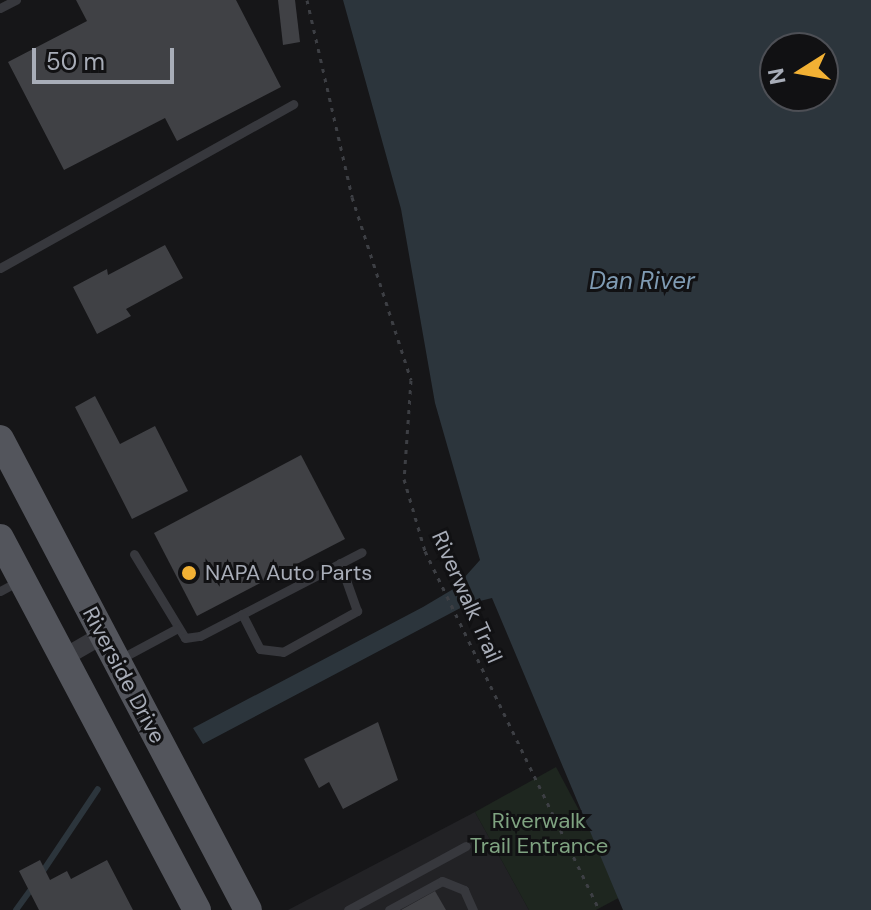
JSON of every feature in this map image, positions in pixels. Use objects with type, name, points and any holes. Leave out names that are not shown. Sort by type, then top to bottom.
[{"type":"main road","name":"Riverside Drive","points":[[0,439],[248,910]]},
{"type":"main road","name":"Riverside Drive","points":[[0,538],[11,585],[63,658],[197,910]]},
{"type":"street","points":[[63,658],[103,635]]},
{"type":"lane","points":[[0,8],[16,0]]},
{"type":"lane","points":[[0,268],[293,104]]},
{"type":"lane","points":[[134,554],[176,629],[185,638],[200,636],[362,552]]},
{"type":"lane","points":[[242,614],[260,649],[283,652],[357,611],[340,563]]},
{"type":"lane","points":[[117,661],[176,629]]},
{"type":"lane","points":[[348,910],[466,846]]},
{"type":"lane","points":[[367,900],[388,910],[442,881],[464,890],[473,910]]},
{"type":"path","name":"Riverwalk Trail","points":[[307,0],[352,197],[411,380],[404,479],[435,576],[599,910]]},
{"type":"shaded area","points":[[475,812],[529,910],[288,910]]},
{"type":"green space","name":"Riverwalk Trail Entrance","points":[[556,767],[624,895],[596,910],[529,910],[475,812]]},
{"type":"water","name":"Dan River","points":[[343,0],[871,0],[871,910],[623,910],[492,598],[468,604],[203,744],[193,728],[423,607],[455,588],[480,560],[435,403],[401,209]]},
{"type":"building","points":[[76,0],[236,0],[281,87],[177,141],[165,118],[64,170],[8,62],[87,21]]},
{"type":"building","points":[[278,0],[295,0],[300,42],[283,45]]},
{"type":"building","points":[[165,245],[183,278],[126,309],[131,316],[97,334],[73,287],[107,269],[108,275]]},
{"type":"building","points":[[95,396],[120,444],[155,426],[188,491],[132,519],[75,407]]},
{"type":"building","points":[[301,455],[345,539],[197,616],[154,533]]},
{"type":"building","points":[[378,722],[398,780],[343,809],[329,782],[319,788],[304,759]]},
{"type":"building","points":[[40,860],[50,880],[67,871],[71,879],[107,860],[133,910],[39,910],[19,871]]},
{"type":"building","points":[[435,891],[446,910],[401,910]]},
{"type":"waterway","points":[[41,874],[98,789]]},
{"type":"waterway","points":[[16,910],[33,887]]},
{"type":"place","name":"NAPA Auto Parts","points":[[189,573]]}]
